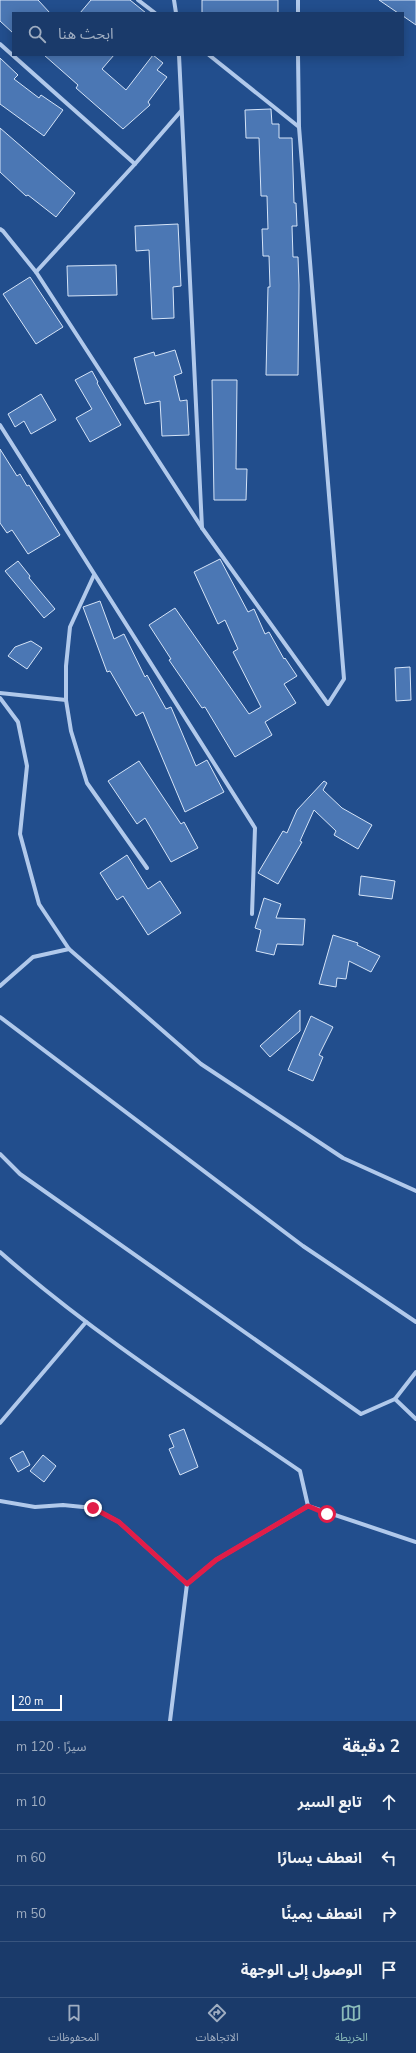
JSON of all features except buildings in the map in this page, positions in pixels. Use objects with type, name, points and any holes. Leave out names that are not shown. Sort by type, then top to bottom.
[{"type":"street","points":[[138,0],[154,12]]},
{"type":"street","points":[[174,0],[176,12]]},
{"type":"street","points":[[298,0],[298,12]]},
{"type":"street","points":[[0,44],[12,55]]},
{"type":"street","points":[[14,56],[135,164]]},
{"type":"street","points":[[179,56],[202,528]]},
{"type":"street","points":[[210,56],[299,127]]},
{"type":"street","points":[[0,229],[36,272],[202,528],[328,704],[344,679],[299,127],[298,56]]},
{"type":"street","points":[[36,272],[135,164],[181,111]]},
{"type":"street","points":[[0,425],[255,828],[252,914]]},
{"type":"street","points":[[94,574],[70,627],[66,666],[66,700],[71,731],[87,783],[147,868]]},
{"type":"street","points":[[0,693],[66,700]]},
{"type":"street","points":[[0,698],[18,722],[27,766],[20,834],[39,904],[69,949],[201,1064],[343,1158],[416,1191]]},
{"type":"street","points":[[0,986],[33,957],[69,949]]},
{"type":"street","points":[[0,1017],[303,1246],[416,1322]]},
{"type":"street","points":[[0,1154],[20,1174],[361,1414],[395,1399],[416,1372]]},
{"type":"street","points":[[0,1252],[45,1292],[134,1358],[300,1471],[308,1506]]},
{"type":"street","points":[[0,1423],[86,1322]]},
{"type":"street","points":[[395,1399],[416,1420]]},
{"type":"street","points":[[0,1500],[35,1507],[63,1505],[93,1508],[119,1522],[187,1584]]},
{"type":"street","points":[[170,1721],[187,1584],[216,1560],[308,1506],[416,1542]]},
{"type":"route","points":[[93,1508],[119,1522],[187,1584],[216,1560],[308,1506],[327,1514]]}]
